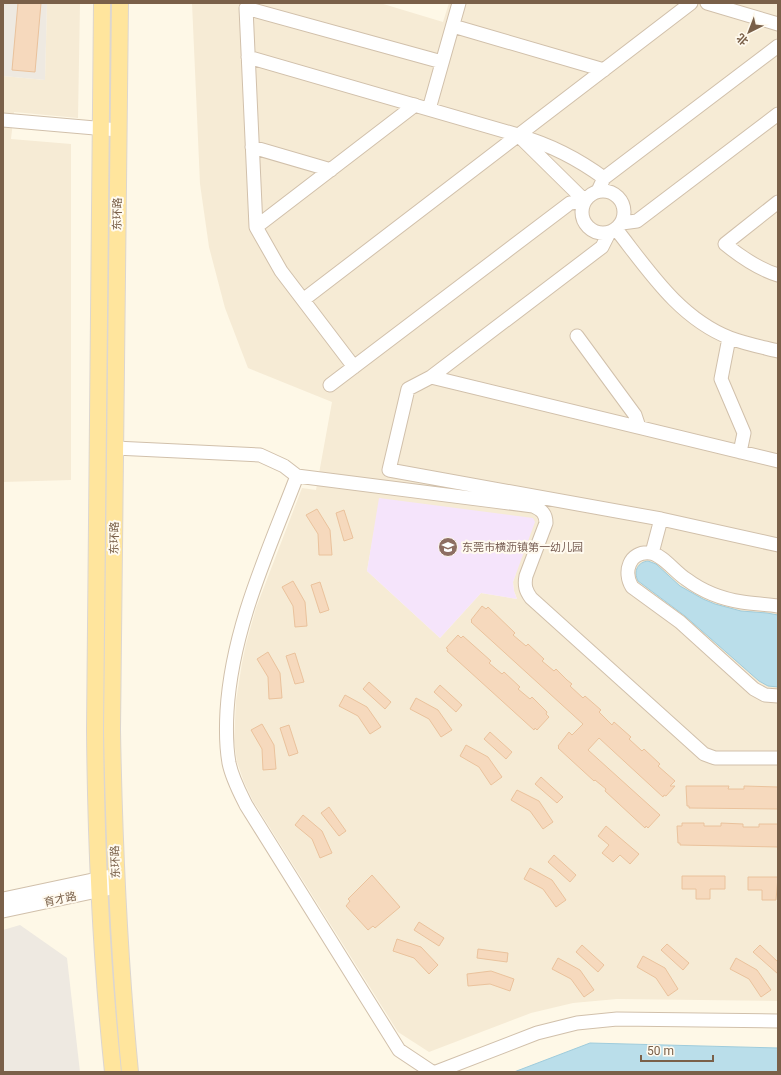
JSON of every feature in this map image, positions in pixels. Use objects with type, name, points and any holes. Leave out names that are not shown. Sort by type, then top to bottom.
[{"type":"main road","name":"东环路","points":[[102,3],[95,668],[96,784],[99,885],[113,1072]]},
{"type":"main road","name":"东环路","points":[[120,3],[112,730],[116,881],[130,1072]]},
{"type":"street","points":[[429,109],[459,3]]},
{"type":"street","points":[[302,300],[692,3]]},
{"type":"street","points":[[707,3],[778,24]]},
{"type":"street","points":[[354,367],[281,271],[256,227],[246,8],[442,62]]},
{"type":"street","points":[[452,26],[604,70]]},
{"type":"street","points":[[598,191],[604,178],[778,46]]},
{"type":"street","points":[[248,57],[518,135],[569,155],[604,178]]},
{"type":"street","points":[[256,227],[416,105]]},
{"type":"street","points":[[778,114],[637,221],[616,228],[601,233],[593,230],[587,225],[583,217],[582,209],[585,201],[590,195],[598,191],[606,191],[614,194],[620,199],[624,207],[624,215],[616,228],[602,247],[431,377],[408,389],[389,470],[660,519],[778,545]]},
{"type":"street","points":[[3,120],[118,130]]},
{"type":"street","points":[[518,135],[585,201]]},
{"type":"street","points":[[252,147],[331,170]]},
{"type":"street","points":[[330,385],[570,203],[585,201]]},
{"type":"street","points":[[778,202],[725,244],[757,267],[778,275]]},
{"type":"street","points":[[616,228],[661,286],[675,302],[692,316],[729,338],[778,351]]},
{"type":"street","points":[[577,336],[635,415],[639,427]]},
{"type":"street","points":[[729,338],[721,379],[744,433],[740,452]]},
{"type":"street","points":[[431,377],[778,461]]},
{"type":"street","points":[[115,448],[260,455],[280,463],[297,476],[526,505],[539,508],[546,518],[546,523],[526,576],[526,592],[531,598],[704,754],[715,758],[778,758]]},
{"type":"street","points":[[297,476],[248,605],[237,642],[228,700],[226,742],[229,764],[236,785],[246,805],[399,1050],[432,1072]]},
{"type":"street","points":[[652,553],[660,519]]},
{"type":"street","points":[[778,606],[730,600],[706,591],[685,579],[661,557],[652,553],[642,553],[636,556],[628,567],[628,581],[632,587],[680,622],[754,688],[765,695],[778,696]]},
{"type":"street","name":"育才路","points":[[3,911],[116,881]]},
{"type":"street","name":"育才路","points":[[3,899],[99,885]]},
{"type":"street","points":[[436,1072],[537,1033],[576,1023],[617,1019],[778,1021]]},
{"type":"shaded area","points":[[3,3],[47,3],[45,80],[3,76]]},
{"type":"shaded area","points":[[47,3],[80,3],[78,118],[14,112],[11,139],[71,144],[71,480],[3,482],[3,76],[45,80]]},
{"type":"shaded area","points":[[192,3],[380,3],[443,22],[449,3],[778,3],[778,1001],[617,999],[573,1003],[531,1013],[429,1052],[398,1032],[253,801],[237,762],[234,741],[236,701],[246,644],[256,608],[302,488],[316,490],[332,402],[248,368],[225,308],[209,247],[200,184]],"holes":[[[380,498],[516,573],[513,582],[517,599],[481,593],[440,638],[367,571]]]},
{"type":"shaded area","name":"东莞市横沥镇第一幼儿园","points":[[379,498],[533,518],[535,522],[513,582],[517,599],[481,593],[440,638],[367,571]]},
{"type":"shaded area","points":[[20,925],[67,958],[80,1072],[3,1072],[3,930]]},
{"type":"water","points":[[648,561],[656,564],[680,586],[715,604],[741,611],[778,615],[778,687],[768,686],[759,681],[685,616],[638,581],[636,574],[637,568],[642,563]]},
{"type":"water","points":[[590,1043],[778,1048],[778,1072],[514,1072]]},
{"type":"building","points":[[18,3],[41,3],[35,72],[12,70]]},
{"type":"building","points":[[317,509],[330,530],[332,555],[319,555],[318,534],[306,515]]},
{"type":"building","points":[[344,510],[353,538],[344,541],[336,513]]},
{"type":"building","points":[[293,581],[305,602],[307,626],[295,627],[293,606],[282,587]]},
{"type":"building","points":[[320,582],[329,610],[320,613],[311,585]]},
{"type":"building","points":[[482,606],[486,609],[488,607],[515,633],[513,635],[526,646],[528,644],[544,659],[542,661],[554,671],[556,669],[572,684],[570,686],[583,698],[585,696],[601,710],[599,712],[612,725],[614,722],[631,737],[629,739],[642,751],[644,749],[660,764],[658,766],[675,781],[670,786],[675,786],[666,796],[664,795],[663,797],[599,738],[588,750],[660,815],[648,828],[646,826],[645,828],[605,791],[606,789],[595,780],[594,781],[558,748],[569,732],[572,735],[583,724],[471,622]]},
{"type":"building","points":[[458,635],[461,638],[463,636],[491,661],[489,663],[502,674],[504,672],[520,687],[518,689],[530,699],[532,697],[547,712],[546,714],[549,717],[537,730],[535,728],[534,730],[447,651],[448,649],[446,648]]},
{"type":"building","points":[[268,652],[280,673],[282,698],[269,699],[268,677],[257,659]]},
{"type":"building","points":[[295,653],[304,682],[295,684],[286,656]]},
{"type":"building","points":[[369,682],[391,702],[385,709],[363,689]]},
{"type":"building","points":[[440,685],[462,705],[456,712],[434,692]]},
{"type":"building","points":[[345,695],[367,707],[381,727],[370,734],[358,716],[339,706]]},
{"type":"building","points":[[416,698],[438,710],[452,730],[441,737],[429,719],[410,709]]},
{"type":"building","points":[[262,724],[274,745],[276,769],[263,770],[262,749],[251,730]]},
{"type":"building","points":[[289,725],[298,753],[289,756],[280,728]]},
{"type":"building","points":[[490,732],[512,752],[506,759],[484,739]]},
{"type":"building","points":[[466,745],[488,757],[502,777],[491,785],[479,767],[460,756]]},
{"type":"building","points":[[541,777],[563,797],[557,803],[535,784]]},
{"type":"building","points":[[686,786],[729,786],[728,789],[744,789],[744,786],[778,787],[778,809],[689,808],[689,806],[687,806]]},
{"type":"building","points":[[517,790],[539,801],[553,822],[543,829],[530,811],[511,800]]},
{"type":"building","points":[[329,807],[346,831],[339,836],[321,813]]},
{"type":"building","points":[[303,815],[322,831],[332,853],[320,858],[312,839],[295,825]]},
{"type":"building","points":[[682,823],[704,823],[704,826],[721,826],[721,823],[743,824],[743,827],[759,827],[759,824],[778,824],[778,847],[680,845],[680,843],[678,843],[677,826],[682,826]]},
{"type":"building","points":[[606,826],[639,854],[630,864],[620,855],[613,862],[602,853],[609,845],[598,836]]},
{"type":"building","points":[[554,855],[576,875],[570,882],[548,862]]},
{"type":"building","points":[[530,868],[552,880],[566,900],[556,907],[543,889],[524,879]]},
{"type":"building","points":[[372,875],[400,907],[375,928],[373,926],[368,930],[346,906],[350,901],[348,899]]},
{"type":"building","points":[[682,876],[725,876],[725,889],[710,889],[710,899],[696,899],[696,889],[682,889]]},
{"type":"building","points":[[748,877],[778,877],[776,900],[762,900],[762,890],[748,890]]},
{"type":"building","points":[[419,922],[444,938],[439,946],[414,930]]},
{"type":"building","points":[[397,939],[421,947],[438,965],[429,974],[414,958],[393,951]]},
{"type":"building","points":[[667,944],[689,963],[683,970],[661,950]]},
{"type":"building","points":[[582,945],[604,965],[598,972],[576,952]]},
{"type":"building","points":[[760,945],[778,962],[778,974],[753,952]]},
{"type":"building","points":[[478,949],[508,953],[507,962],[477,958]]},
{"type":"building","points":[[643,956],[665,968],[678,989],[668,996],[656,978],[637,967]]},
{"type":"building","points":[[558,958],[580,970],[594,990],[584,997],[571,979],[552,969]]},
{"type":"building","points":[[736,958],[757,970],[771,990],[761,997],[749,979],[730,969]]},
{"type":"building","points":[[491,971],[514,979],[510,991],[490,984],[468,986],[467,974]]},
{"type":"place","name":"东莞市横沥镇第一幼儿园","points":[[448,547]]}]
